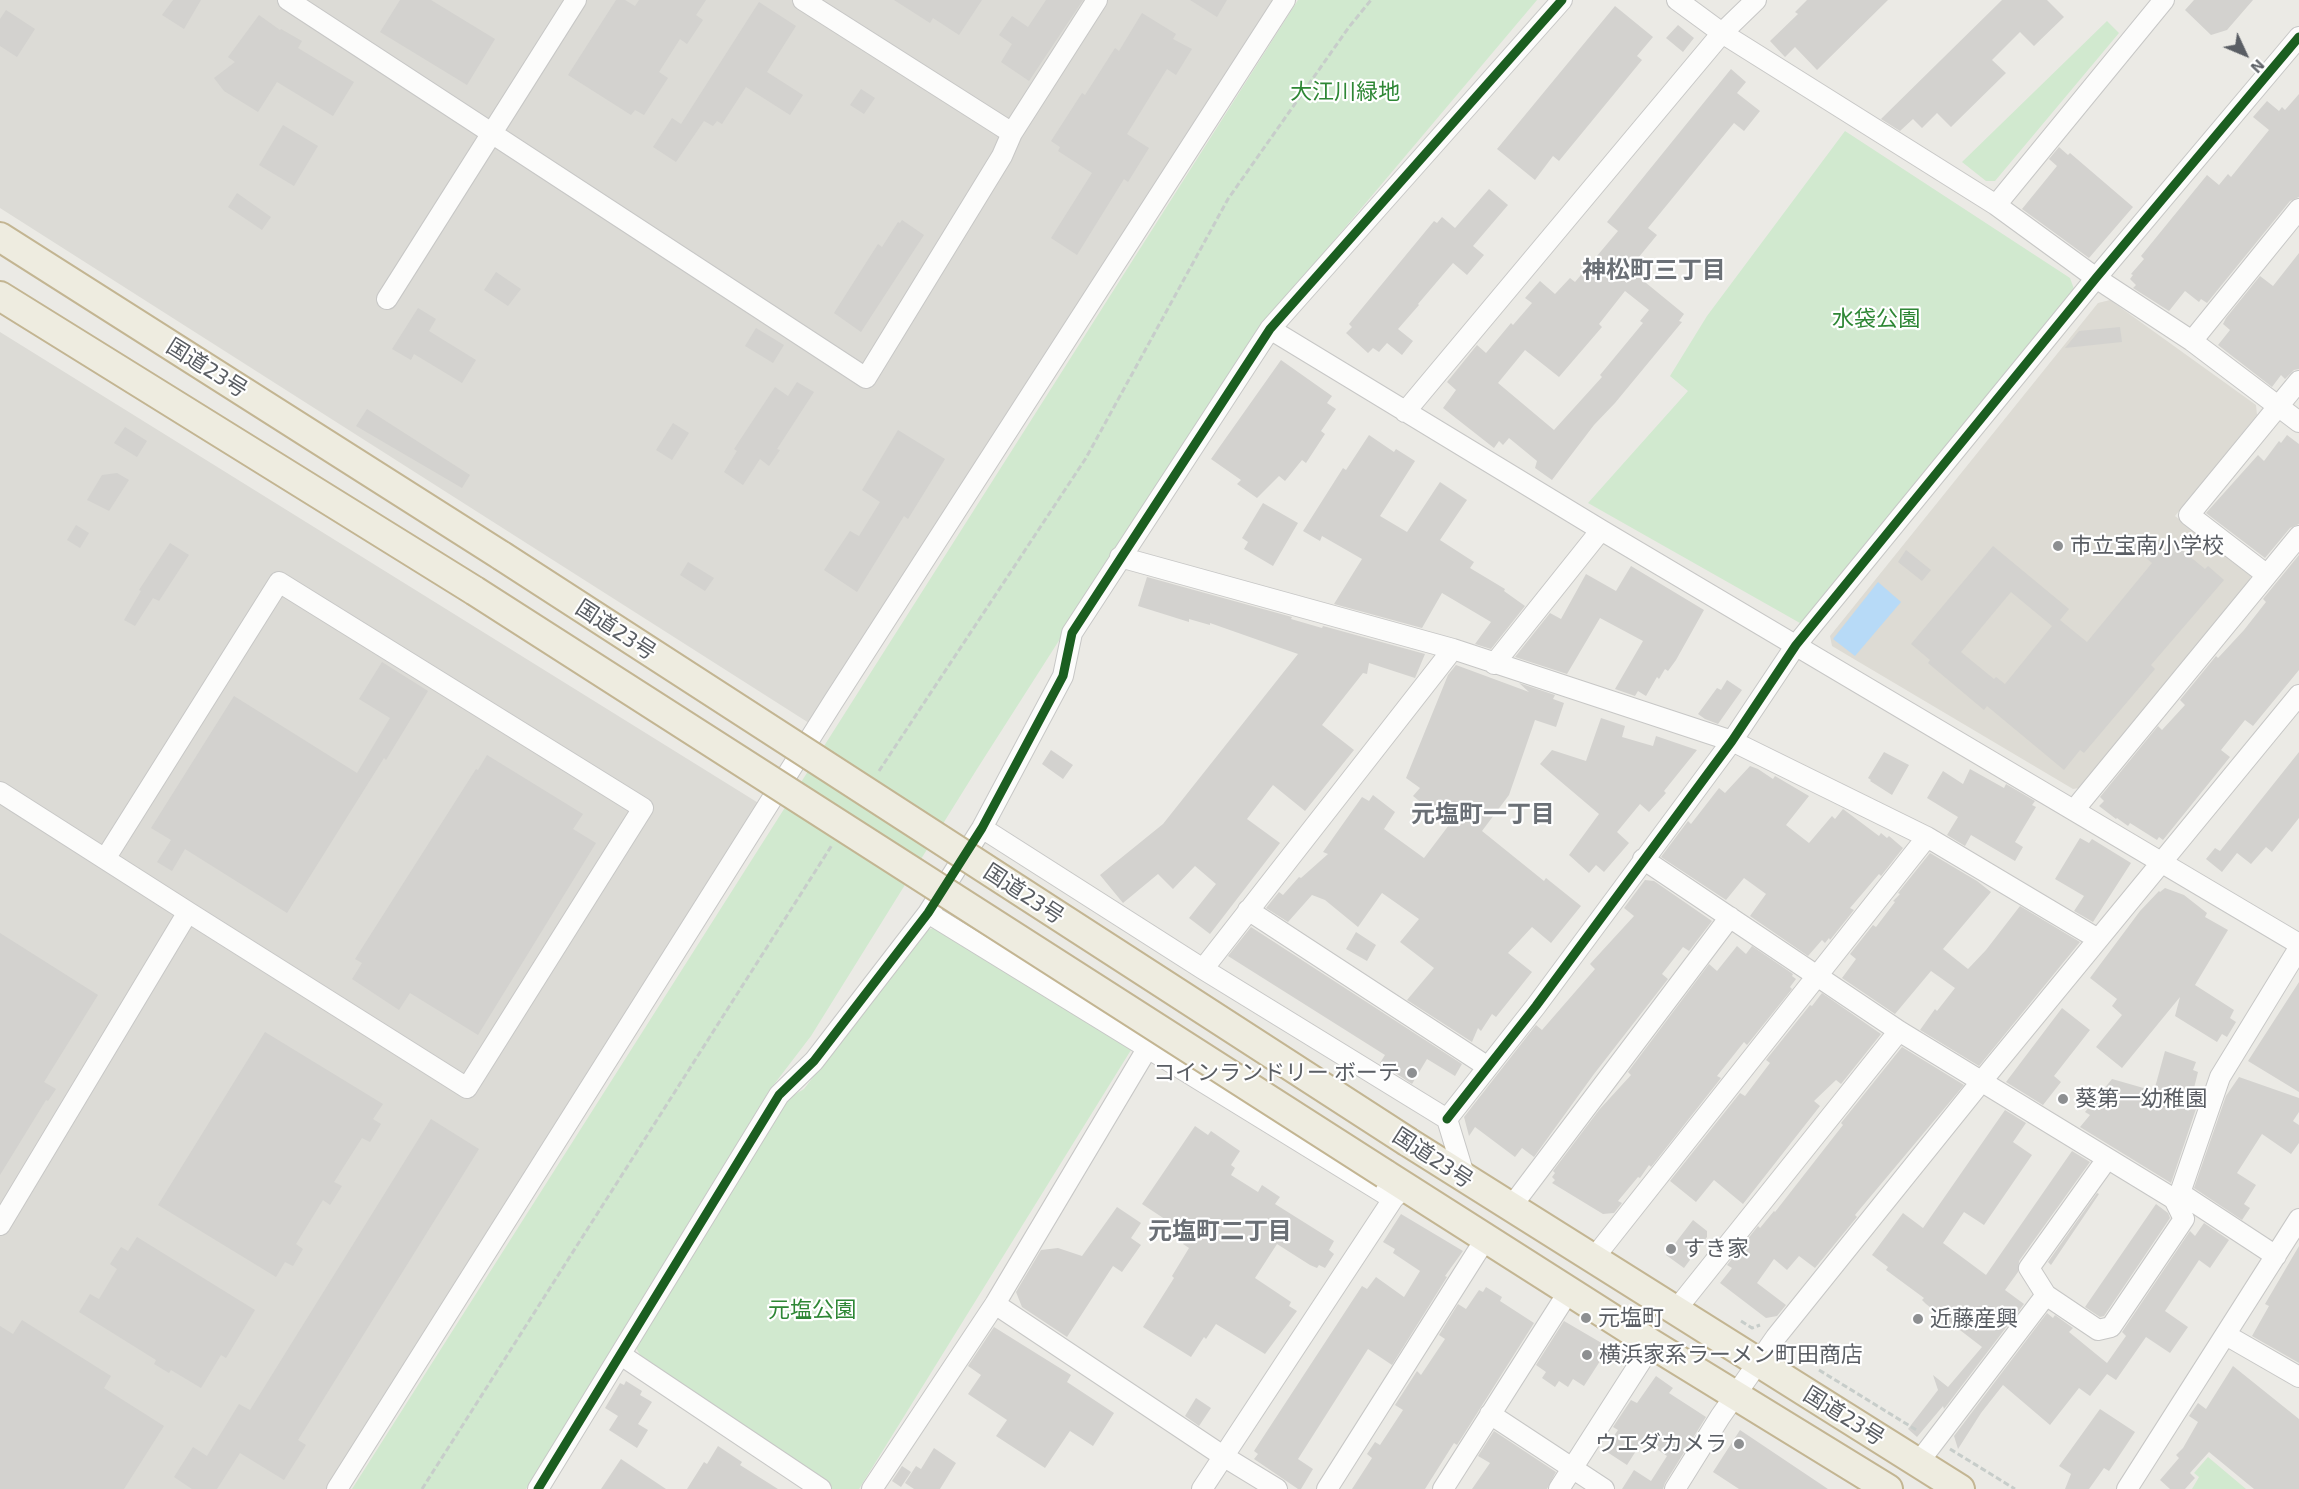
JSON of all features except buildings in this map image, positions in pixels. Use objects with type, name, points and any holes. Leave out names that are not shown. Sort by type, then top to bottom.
[{"type":"highway","name":"国道23号","points":[[0,237],[502,556],[1408,1142],[1675,1311],[1758,1362],[1926,1451],[1960,1489]]},
{"type":"highway","name":"国道23号","points":[[0,296],[475,591],[1395,1187],[1486,1238],[1652,1344],[1888,1489]]},
{"type":"street","points":[[288,0],[866,378],[1002,156],[1012,133],[1097,0]]},
{"type":"street","points":[[387,299],[576,0]]},
{"type":"street","points":[[803,0],[1012,133]]},
{"type":"street","points":[[337,1489],[833,702],[1285,0]]},
{"type":"street","points":[[538,1489],[779,1095],[814,1061],[928,913],[982,828],[1063,676],[1072,633],[1270,329],[1562,0]]},
{"type":"street","points":[[1677,0],[1722,33],[1996,205],[2096,278],[2192,341],[2299,422]]},
{"type":"street","points":[[1405,412],[1722,33],[1756,0]]},
{"type":"street","points":[[1996,205],[2164,0]]},
{"type":"street","points":[[1447,1119],[1536,1006],[1732,741],[1796,645],[2096,278],[2299,37]]},
{"type":"street","points":[[2192,341],[2299,209]]},
{"type":"street","points":[[1270,329],[2299,946],[2220,1077],[2177,1196],[2184,1219],[2111,1327],[2098,1330],[2046,1296],[2029,1268],[2107,1159]]},
{"type":"street","points":[[2267,575],[2189,515],[2299,381]]},
{"type":"street","points":[[1494,664],[1602,530]]},
{"type":"street","points":[[2074,810],[2299,536]]},
{"type":"street","points":[[1120,558],[1453,649],[1732,741],[1927,837],[2098,939]]},
{"type":"street","points":[[0,792],[188,912],[467,1088],[643,808],[279,582],[105,859]]},
{"type":"street","points":[[1203,969],[1453,649]]},
{"type":"street","points":[[1675,1489],[1776,1337],[1981,1082],[2299,695]]},
{"type":"street","points":[[982,828],[1203,969],[1447,1119],[1465,1178]]},
{"type":"street","points":[[1593,1259],[1927,837]]},
{"type":"street","points":[[1643,859],[1899,1031],[2107,1159],[2177,1196],[2276,1256]]},
{"type":"street","points":[[1248,910],[1488,1067]]},
{"type":"street","points":[[0,1225],[188,912]]},
{"type":"street","points":[[928,913],[1147,1049],[1395,1187],[1202,1489]]},
{"type":"street","points":[[1511,1207],[1730,917]]},
{"type":"street","points":[[1675,1311],[1899,1031]]},
{"type":"street","points":[[872,1489],[995,1304],[1147,1049]]},
{"type":"street","points":[[2127,1489],[2299,1219]]},
{"type":"street","points":[[1327,1489],[1486,1238]]},
{"type":"street","points":[[1443,1489],[1569,1291]]},
{"type":"street","points":[[1926,1451],[2046,1296]]},
{"type":"street","points":[[995,1304],[1223,1456],[1277,1489]]},
{"type":"street","points":[[2226,1335],[2299,1377]]},
{"type":"street","points":[[1559,1489],[1652,1344]]},
{"type":"street","points":[[621,1355],[821,1489]]},
{"type":"street","points":[[1490,1414],[1604,1489]]},
{"type":"path","points":[[878,773],[1086,458],[1228,199],[1349,27],[1371,0]]},
{"type":"path","points":[[422,1489],[833,843]]},
{"type":"path","points":[[1815,1368],[1926,1451],[2015,1489]]},
{"type":"shaded area","points":[[0,0],[1273,0],[809,723],[0,208]]},
{"type":"shaded area","name":"市立宝南小学校","points":[[2110,300],[2256,405],[2257,415],[2175,516],[2251,576],[2248,586],[2084,787],[2073,789],[1832,646],[1830,636],[2098,303]]},
{"type":"shaded area","points":[[0,332],[760,804],[327,1489],[0,1489]]},
{"type":"green space","name":"大江川緑地","points":[[1298,0],[1537,0],[1247,346],[977,769],[811,1036],[769,1091],[526,1489],[352,1489]]},
{"type":"green space","points":[[2107,21],[2119,33],[1995,181],[1986,181],[1962,162]]},
{"type":"green space","name":"水袋公園","points":[[1845,131],[2070,278],[2074,289],[1807,627],[1588,503],[1688,391],[1670,376],[1707,316]]},
{"type":"green space","name":"元塩公園","points":[[935,927],[1131,1050],[859,1489],[830,1489],[646,1365],[636,1348],[648,1320],[787,1099],[804,1089],[924,932]]},
{"type":"green space","points":[[2208,1457],[2246,1489],[2192,1489],[2199,1477],[2194,1473]]},
{"type":"water","points":[[1878,582],[1901,602],[1855,656],[1833,639]]},
{"type":"cycle path","points":[[538,1489],[779,1095],[814,1061],[928,913],[982,828],[1063,676],[1072,633],[1270,329],[1562,0]]},
{"type":"cycle path","points":[[1447,1119],[1536,1006],[1732,741],[1796,645],[2096,278],[2299,37]]},
{"type":"place","name":"市立宝南小学校","points":[[2058,546]]},
{"type":"place","name":"コインランドリー ボーテ","points":[[1412,1073]]},
{"type":"place","name":"葵第一幼稚園","points":[[2063,1099]]},
{"type":"place","name":"すき家","points":[[1671,1249]]},
{"type":"place","name":"元塩町","points":[[1586,1318]]},
{"type":"place","name":"近藤産興","points":[[1918,1319]]},
{"type":"place","name":"横浜家系ラーメン町田商店","points":[[1587,1355]]},
{"type":"place","name":"ウエダカメラ","points":[[1739,1444]]},
{"type":"district","name":"神松町三丁目","points":[[1654,270]]},
{"type":"district","name":"元塩町一丁目","points":[[1483,814]]},
{"type":"district","name":"元塩町二丁目","points":[[1220,1231]]}]
